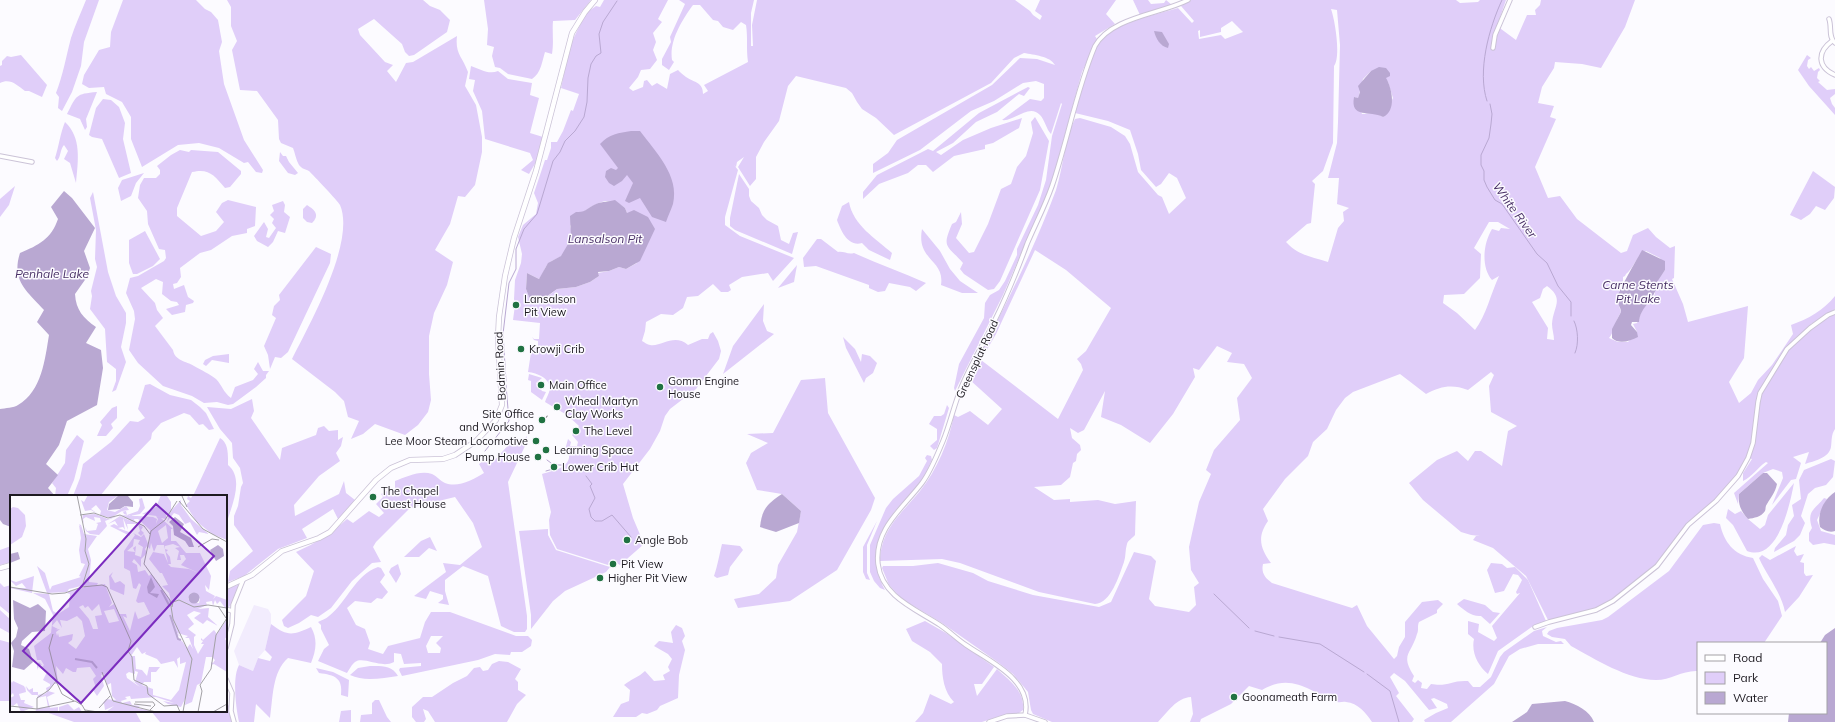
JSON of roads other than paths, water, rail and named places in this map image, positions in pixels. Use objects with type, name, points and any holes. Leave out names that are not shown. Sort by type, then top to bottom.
[{"type":"main road","name":"Bodmin Road","points":[[227,587],[243,580],[256,572],[282,551],[319,538],[330,532],[376,480],[391,468],[410,460],[443,459],[455,456],[476,441],[498,417],[502,400],[498,354],[498,326],[505,276],[514,238],[536,171],[572,33],[585,12],[595,0]]},
{"type":"main road","points":[[0,568],[10,565]]},
{"type":"street","name":"Greensplat Road","points":[[1025,715],[1027,708],[1022,689],[997,665],[965,644],[942,626],[901,601],[891,592],[883,580],[879,566],[878,545],[886,528],[898,511],[923,482],[933,464],[946,434],[961,387],[994,323],[1020,267],[1052,186],[1076,98],[1095,46],[1103,35],[1124,23],[1188,0]]},
{"type":"street","points":[[1493,48],[1495,35],[1510,0]]},
{"type":"street","points":[[1829,19],[1832,26],[1830,34],[1834,42],[1822,50],[1821,57],[1823,64],[1835,75]]},
{"type":"street","points":[[0,156],[32,162]]},
{"type":"street","points":[[1535,627],[1596,610],[1613,601],[1657,566],[1688,525],[1716,501],[1738,476],[1748,458],[1753,443],[1760,393],[1787,349],[1810,328],[1834,312]]},
{"type":"street","points":[[227,644],[232,624],[234,602],[243,580]]},
{"type":"street","points":[[227,609],[232,611]]},
{"type":"street","points":[[227,680],[232,693],[231,711],[234,722]]},
{"type":"street","points":[[989,722],[1007,716],[1025,715],[1045,722]]},
{"type":"water","points":[[1154,31],[1162,32],[1169,44],[1168,48],[1159,42]]},
{"type":"water","points":[[1379,67],[1386,68],[1390,73],[1390,76],[1386,78],[1390,87],[1392,105],[1387,114],[1383,117],[1362,113],[1355,108],[1354,104],[1354,97],[1358,98],[1360,92],[1358,86],[1371,71]]},
{"type":"water","points":[[640,131],[665,164],[670,174],[674,194],[673,204],[666,222],[652,217],[640,198],[629,203],[625,201],[633,183],[627,175],[622,181],[614,186],[609,183],[605,177],[606,171],[611,168],[616,170],[618,168],[600,144],[618,133]]},
{"type":"water","name":"Penhale Lake","points":[[64,191],[72,198],[95,228],[84,251],[90,268],[87,277],[75,294],[77,305],[81,313],[96,327],[86,343],[101,350],[103,368],[97,405],[67,421],[59,445],[46,464],[58,475],[48,488],[54,495],[10,495],[10,527],[3,524],[0,520],[0,409],[16,406],[26,399],[32,392],[44,364],[49,335],[37,322],[44,310],[22,285],[19,278],[18,263],[20,253],[39,244],[52,232],[58,219],[51,207]]},
{"type":"water","name":"Lansalson Pit","points":[[615,200],[625,208],[627,213],[634,210],[648,217],[655,229],[640,261],[626,269],[619,267],[609,271],[598,272],[599,276],[590,282],[576,287],[557,289],[542,300],[536,299],[534,302],[531,302],[526,289],[527,273],[539,279],[548,263],[561,256],[571,239],[570,216],[576,212],[585,211],[593,205]]},
{"type":"water","name":"Carne Stents Pit Lake","points":[[1642,250],[1665,261],[1665,270],[1655,285],[1656,289],[1654,294],[1642,313],[1639,322],[1632,322],[1631,325],[1637,332],[1638,337],[1621,342],[1612,338],[1612,329],[1621,312],[1617,301],[1618,296]]},
{"type":"water","points":[[1763,473],[1767,473],[1777,484],[1762,515],[1748,519],[1740,508],[1739,494]]},
{"type":"water","points":[[1835,492],[1835,531],[1833,532],[1820,527],[1819,517],[1824,503]]},
{"type":"water","points":[[782,494],[801,511],[799,523],[776,532],[760,527],[762,516],[766,508]]},
{"type":"water","points":[[1835,628],[1835,722],[1788,722],[1789,714],[1827,714],[1827,642],[1821,642],[1825,635]]},
{"type":"water","points":[[1565,701],[1582,708],[1589,714],[1594,722],[1512,722],[1527,712],[1532,704]]},
{"type":"waterway","name":"White River","points":[[1487,101],[1484,89],[1484,63],[1489,36],[1502,0]]},
{"type":"waterway","points":[[506,381],[503,334],[509,283],[516,269],[516,249],[524,229],[537,214],[553,161],[560,152],[565,141],[575,131],[584,117],[591,64],[596,56],[601,53],[599,34],[603,22],[617,1]]},
{"type":"waterway","name":"White River","points":[[1490,104],[1492,114],[1489,138],[1481,155],[1484,180],[1495,200],[1502,204],[1537,254],[1547,263],[1558,286],[1571,302],[1571,316]]},
{"type":"waterway","name":"White River","points":[[1574,321],[1578,337],[1575,353]]},
{"type":"waterway","points":[[485,451],[509,421],[506,385]]},
{"type":"waterway","points":[[547,460],[551,463]]},
{"type":"waterway","points":[[554,468],[555,465],[563,465]]},
{"type":"waterway","points":[[546,471],[553,469]]},
{"type":"waterway","points":[[586,476],[592,484],[590,486],[595,498],[589,509],[591,517],[595,521],[602,521],[612,515],[631,537]]},
{"type":"waterway","points":[[1214,594],[1249,628]]},
{"type":"waterway","points":[[1255,631],[1274,636]]},
{"type":"waterway","points":[[1279,637],[1320,644],[1364,672]]},
{"type":"waterway","points":[[1367,674],[1390,691],[1399,722]]},
{"type":"railway","points":[[544,423],[548,414]]},
{"type":"place","name":"Lansalson Pit View","points":[[516,305]]},
{"type":"place","name":"Krowji Crib","points":[[521,349]]},
{"type":"place","name":"Main Office","points":[[541,385]]},
{"type":"place","name":"Gomm Engine House","points":[[660,387]]},
{"type":"place","name":"Wheal Martyn Clay Works","points":[[557,407]]},
{"type":"place","name":"Site Office and Workshop","points":[[542,420]]},
{"type":"place","name":"The Level","points":[[576,431]]},
{"type":"place","name":"Lee Moor Steam Locomotive","points":[[536,441]]},
{"type":"place","name":"Learning Space","points":[[546,450]]},
{"type":"place","name":"Pump House","points":[[538,457]]},
{"type":"place","name":"Lower Crib Hut","points":[[554,467]]},
{"type":"place","name":"The Chapel Guest House","points":[[373,497]]},
{"type":"place","name":"Angle Bob","points":[[627,540]]},
{"type":"place","name":"Pit View","points":[[613,564]]},
{"type":"place","name":"Higher Pit View","points":[[600,578]]},
{"type":"place","name":"Goonameath Farm","points":[[1234,697]]}]
